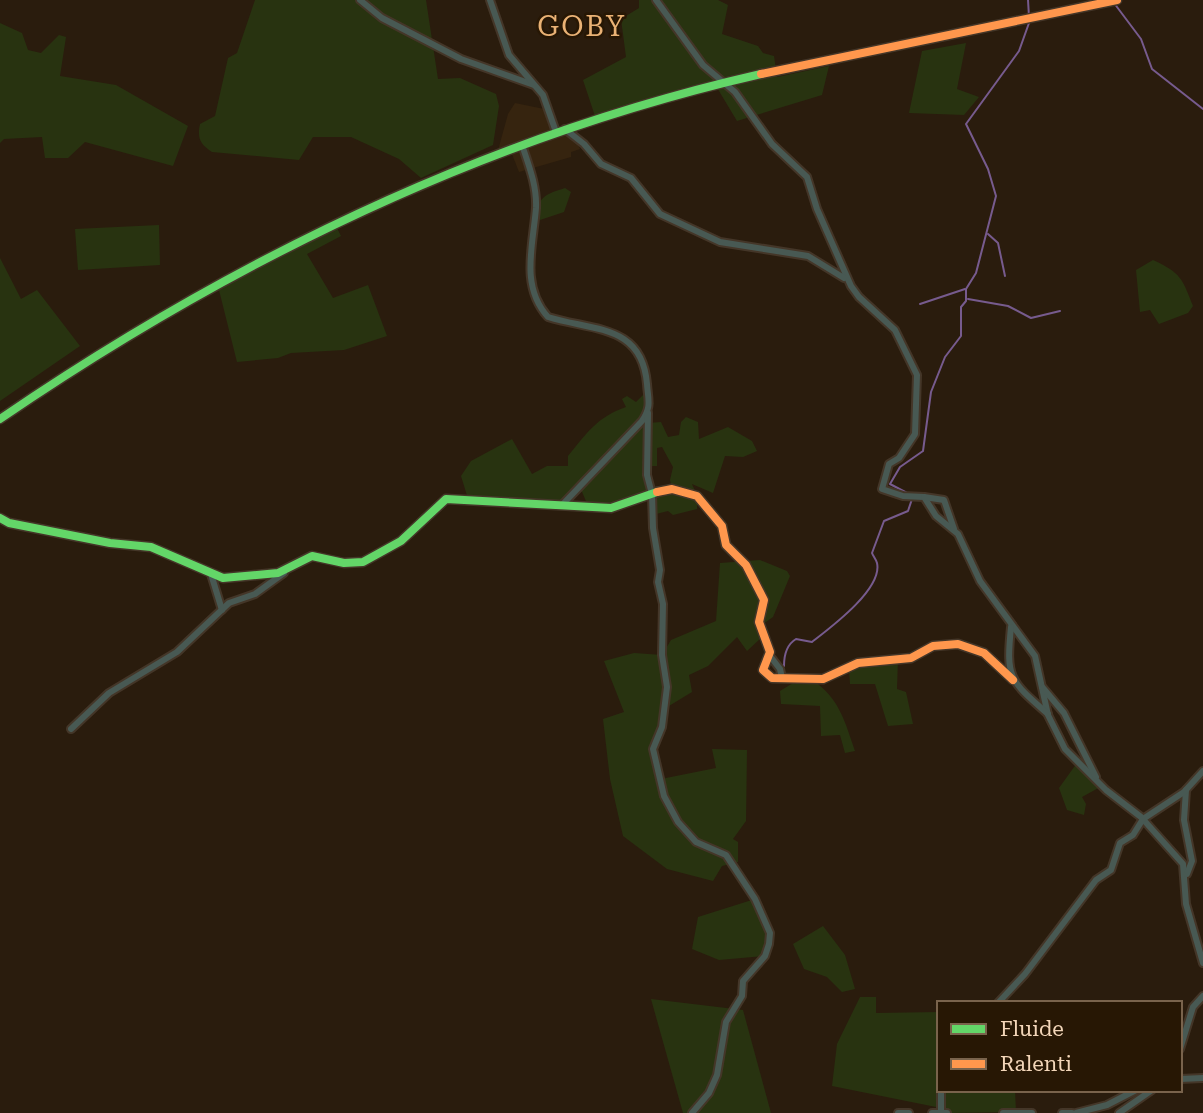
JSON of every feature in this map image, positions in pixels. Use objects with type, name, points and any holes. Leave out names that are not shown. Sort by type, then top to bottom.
[{"type":"street","points":[[360,0],[382,18],[461,58],[534,85]]},
{"type":"street","points":[[490,0],[509,55],[542,95],[560,131],[584,144],[601,164],[631,177],[660,214],[720,242],[808,256],[848,281]]},
{"type":"street","points":[[656,0],[703,65],[735,92],[782,155],[807,177],[817,209],[848,281],[859,297],[895,330],[917,375],[915,434],[899,458],[889,464],[882,489],[944,500],[954,528],[968,550],[981,581],[1011,627],[1035,656],[1048,715],[1065,749],[1106,790],[1143,819],[1183,864],[1186,904],[1203,963]]},
{"type":"street","points":[[0,419],[108,347],[291,241],[430,180],[522,145],[560,131],[724,84],[817,61],[1113,1]]},
{"type":"street","points":[[522,145],[534,185],[536,209],[530,268],[534,299],[548,317],[573,320],[628,340],[637,349],[646,371],[650,398],[647,475],[652,494],[653,528],[660,570],[658,582],[663,604],[662,655],[667,687],[662,727],[653,749],[662,789],[670,809],[689,836],[709,850],[726,855],[755,899],[770,933],[765,956],[743,981],[742,996],[726,1022],[717,1075],[709,1093],[692,1113]]},
{"type":"street","points":[[563,504],[648,413]]},
{"type":"street","points":[[71,729],[109,693],[177,652],[234,600],[269,585],[312,556],[348,564],[363,561],[409,537],[441,501],[446,499],[611,508],[672,489],[697,496],[718,520],[726,545],[746,565],[764,600],[758,617],[761,638],[780,669],[782,678]]},
{"type":"street","points":[[924,497],[936,516],[954,528]]},
{"type":"street","points":[[0,518],[9,523],[110,543],[151,547],[211,574],[241,578],[289,570]]},
{"type":"street","points":[[211,574],[222,610]]},
{"type":"street","points":[[1011,627],[1008,663],[1013,680]]},
{"type":"street","points":[[770,656],[763,670],[772,678],[823,679],[858,663],[911,659],[933,646],[958,644],[984,653],[1048,715]]},
{"type":"street","points":[[1043,688],[1065,713],[1083,755],[1106,790]]},
{"type":"street","points":[[1000,1001],[1024,974],[1096,880],[1111,870],[1120,843],[1133,835],[1143,819],[1186,790],[1203,771]]},
{"type":"street","points":[[1184,881],[1192,861],[1184,820],[1186,790]]},
{"type":"street","points":[[1182,1042],[1193,1006],[1203,996]]},
{"type":"street","points":[[1182,1079],[1203,1078]]},
{"type":"street","points":[[932,1113],[943,1112],[941,1092]]},
{"type":"street","points":[[1062,1113],[1074,1113],[1107,1105],[1132,1092]]},
{"type":"street","points":[[1119,1113],[1149,1092]]},
{"type":"street","points":[[898,1113],[909,1113]]},
{"type":"street","points":[[1003,1113],[1032,1113]]},
{"type":"shaded area","points":[[515,103],[549,110],[556,132],[565,129],[576,138],[580,149],[571,152],[571,157],[519,172],[510,149],[497,154],[508,114]]},
{"type":"green space","points":[[255,0],[426,0],[438,79],[460,78],[496,94],[499,106],[493,145],[421,178],[399,159],[351,137],[313,137],[299,160],[212,152],[200,140],[200,124],[215,116],[228,58],[237,53]]},
{"type":"green space","points":[[639,0],[718,0],[728,5],[722,34],[758,46],[763,53],[774,56],[777,77],[829,66],[822,95],[737,121],[716,86],[596,119],[583,80],[626,57],[621,19],[639,8]]},
{"type":"green space","points":[[0,23],[22,33],[28,50],[41,53],[59,35],[66,37],[60,76],[116,85],[188,126],[173,166],[85,142],[68,158],[45,158],[42,137],[4,139],[0,143]]},
{"type":"green space","points":[[966,43],[957,89],[979,97],[964,115],[909,113],[922,51]]},
{"type":"green space","points":[[565,188],[571,192],[564,212],[540,220],[536,209],[541,200]]},
{"type":"green space","points":[[334,222],[341,236],[307,254],[333,298],[368,285],[387,336],[344,350],[291,353],[278,358],[237,362],[217,282]]},
{"type":"green space","points":[[159,225],[160,265],[78,270],[75,229]]},
{"type":"green space","points":[[0,258],[21,299],[37,290],[80,346],[0,401]]},
{"type":"green space","points":[[1153,260],[1179,277],[1193,306],[1188,313],[1159,324],[1150,310],[1140,312],[1136,270]]},
{"type":"green space","points":[[647,391],[654,404],[650,406],[648,423],[661,422],[668,437],[679,435],[681,422],[686,417],[698,422],[699,439],[728,427],[752,441],[757,451],[743,457],[725,456],[713,493],[692,484],[697,496],[697,509],[673,515],[668,511],[652,515],[650,496],[611,508],[588,506],[580,487],[563,504],[469,502],[461,476],[471,461],[512,439],[532,474],[547,466],[568,466],[568,456],[593,427],[607,416],[626,407],[622,399],[627,396],[636,402]],"holes":[[[662,447],[673,467],[670,480],[672,488],[652,492],[649,466],[657,466],[657,448]]]},
{"type":"green space","points":[[760,560],[787,571],[790,576],[773,617],[759,627],[761,638],[747,651],[737,637],[708,666],[689,675],[692,692],[664,709],[662,727],[654,744],[661,779],[716,768],[712,749],[747,750],[746,821],[733,839],[738,842],[738,862],[722,866],[713,881],[667,869],[623,836],[610,779],[603,719],[624,712],[604,661],[634,653],[662,655],[671,640],[716,621],[720,563]]},
{"type":"green space","points":[[898,659],[897,689],[906,692],[913,724],[888,726],[875,684],[850,684],[849,669]]},
{"type":"green space","points":[[812,680],[835,702],[855,751],[845,753],[840,735],[821,736],[820,706],[781,704],[780,691],[793,683]]},
{"type":"green space","points":[[1077,763],[1102,786],[1082,797],[1086,804],[1084,815],[1067,810],[1059,788]]},
{"type":"green space","points":[[755,899],[770,933],[765,956],[719,960],[692,949],[698,917]]},
{"type":"green space","points":[[823,926],[845,955],[855,989],[842,992],[827,977],[804,969],[793,944]]},
{"type":"green space","points":[[860,997],[876,997],[876,1013],[937,1012],[937,1092],[1015,1092],[1016,1112],[947,1113],[941,1108],[832,1086],[837,1044]]},
{"type":"green space","points":[[651,999],[743,1010],[771,1113],[683,1113]]},
{"type":"waterway","points":[[1028,0],[1029,17]]},
{"type":"waterway","points":[[1114,3],[1141,39],[1152,69],[1203,109]]},
{"type":"waterway","points":[[909,494],[890,484],[900,467],[923,451],[931,392],[945,357],[961,336],[961,307],[966,301],[966,289],[976,273],[996,196],[988,169],[966,124],[1019,51],[1029,23]]},
{"type":"waterway","points":[[988,234],[998,243],[1005,276]]},
{"type":"waterway","points":[[920,304],[965,289]]},
{"type":"waterway","points":[[968,299],[1008,306],[1031,318],[1060,311]]},
{"type":"waterway","points":[[784,666],[786,651],[793,641],[796,639],[812,642],[864,596],[877,573],[877,563],[872,553],[884,521],[908,511],[912,499]]},
{"type":"traffic: fast","points":[[0,419],[88,361],[178,307],[270,257],[364,211],[460,169],[558,132],[659,100],[761,74]]},
{"type":"traffic: fast","points":[[0,518],[9,523],[110,543],[151,547],[223,578],[278,573],[312,556],[344,563],[363,562],[401,541],[446,499],[611,508],[657,492]]},
{"type":"traffic: slow","points":[[761,74],[1117,0]]},
{"type":"traffic: slow","points":[[657,492],[672,489],[697,496],[722,526],[726,545],[746,565],[764,600],[759,622],[770,652],[763,670],[772,678],[823,679],[858,663],[911,658],[933,646],[958,644],[984,653],[1013,680]]},
{"type":"district","name":"GOBY","points":[[582,26]]}]
